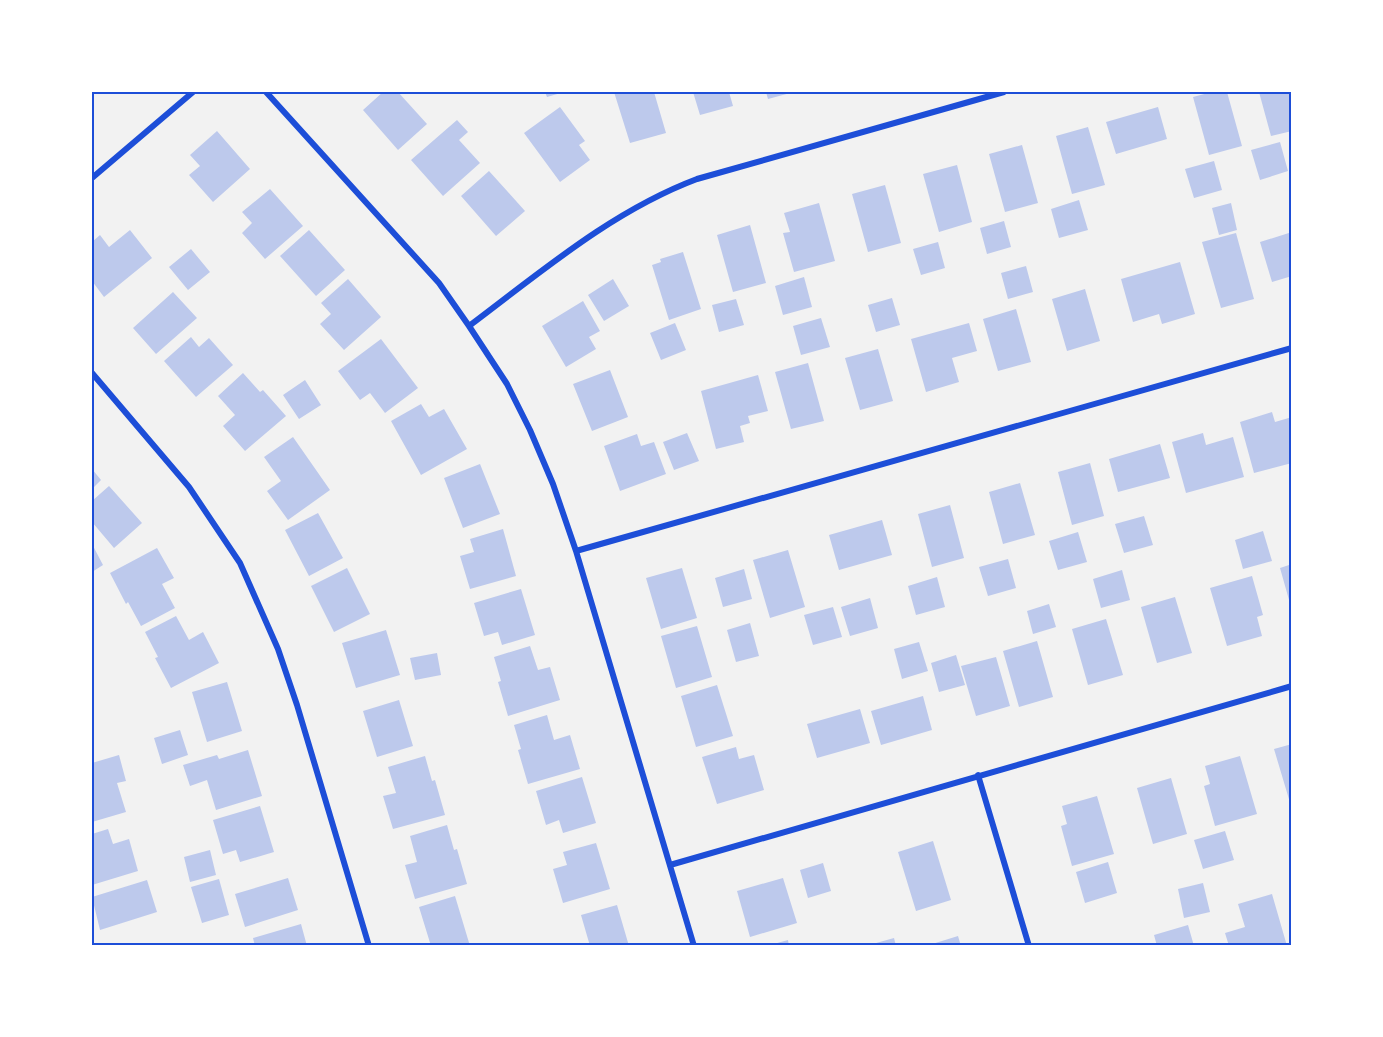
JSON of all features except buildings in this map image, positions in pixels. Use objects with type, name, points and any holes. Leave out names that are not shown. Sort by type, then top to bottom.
[{"type":"street","points":[[92,178],[193,92]]},
{"type":"street","points":[[266,92],[439,283],[507,384],[553,484],[576,552],[694,945]]},
{"type":"street","points":[[469,326],[584,240],[631,210],[671,189],[697,179],[1004,92]]},
{"type":"street","points":[[576,552],[1292,348]]},
{"type":"street","points":[[92,373],[189,487],[240,563],[278,649],[297,705],[369,945]]},
{"type":"street","points":[[670,865],[1292,686]]},
{"type":"street","points":[[978,776],[1029,945]]}]
